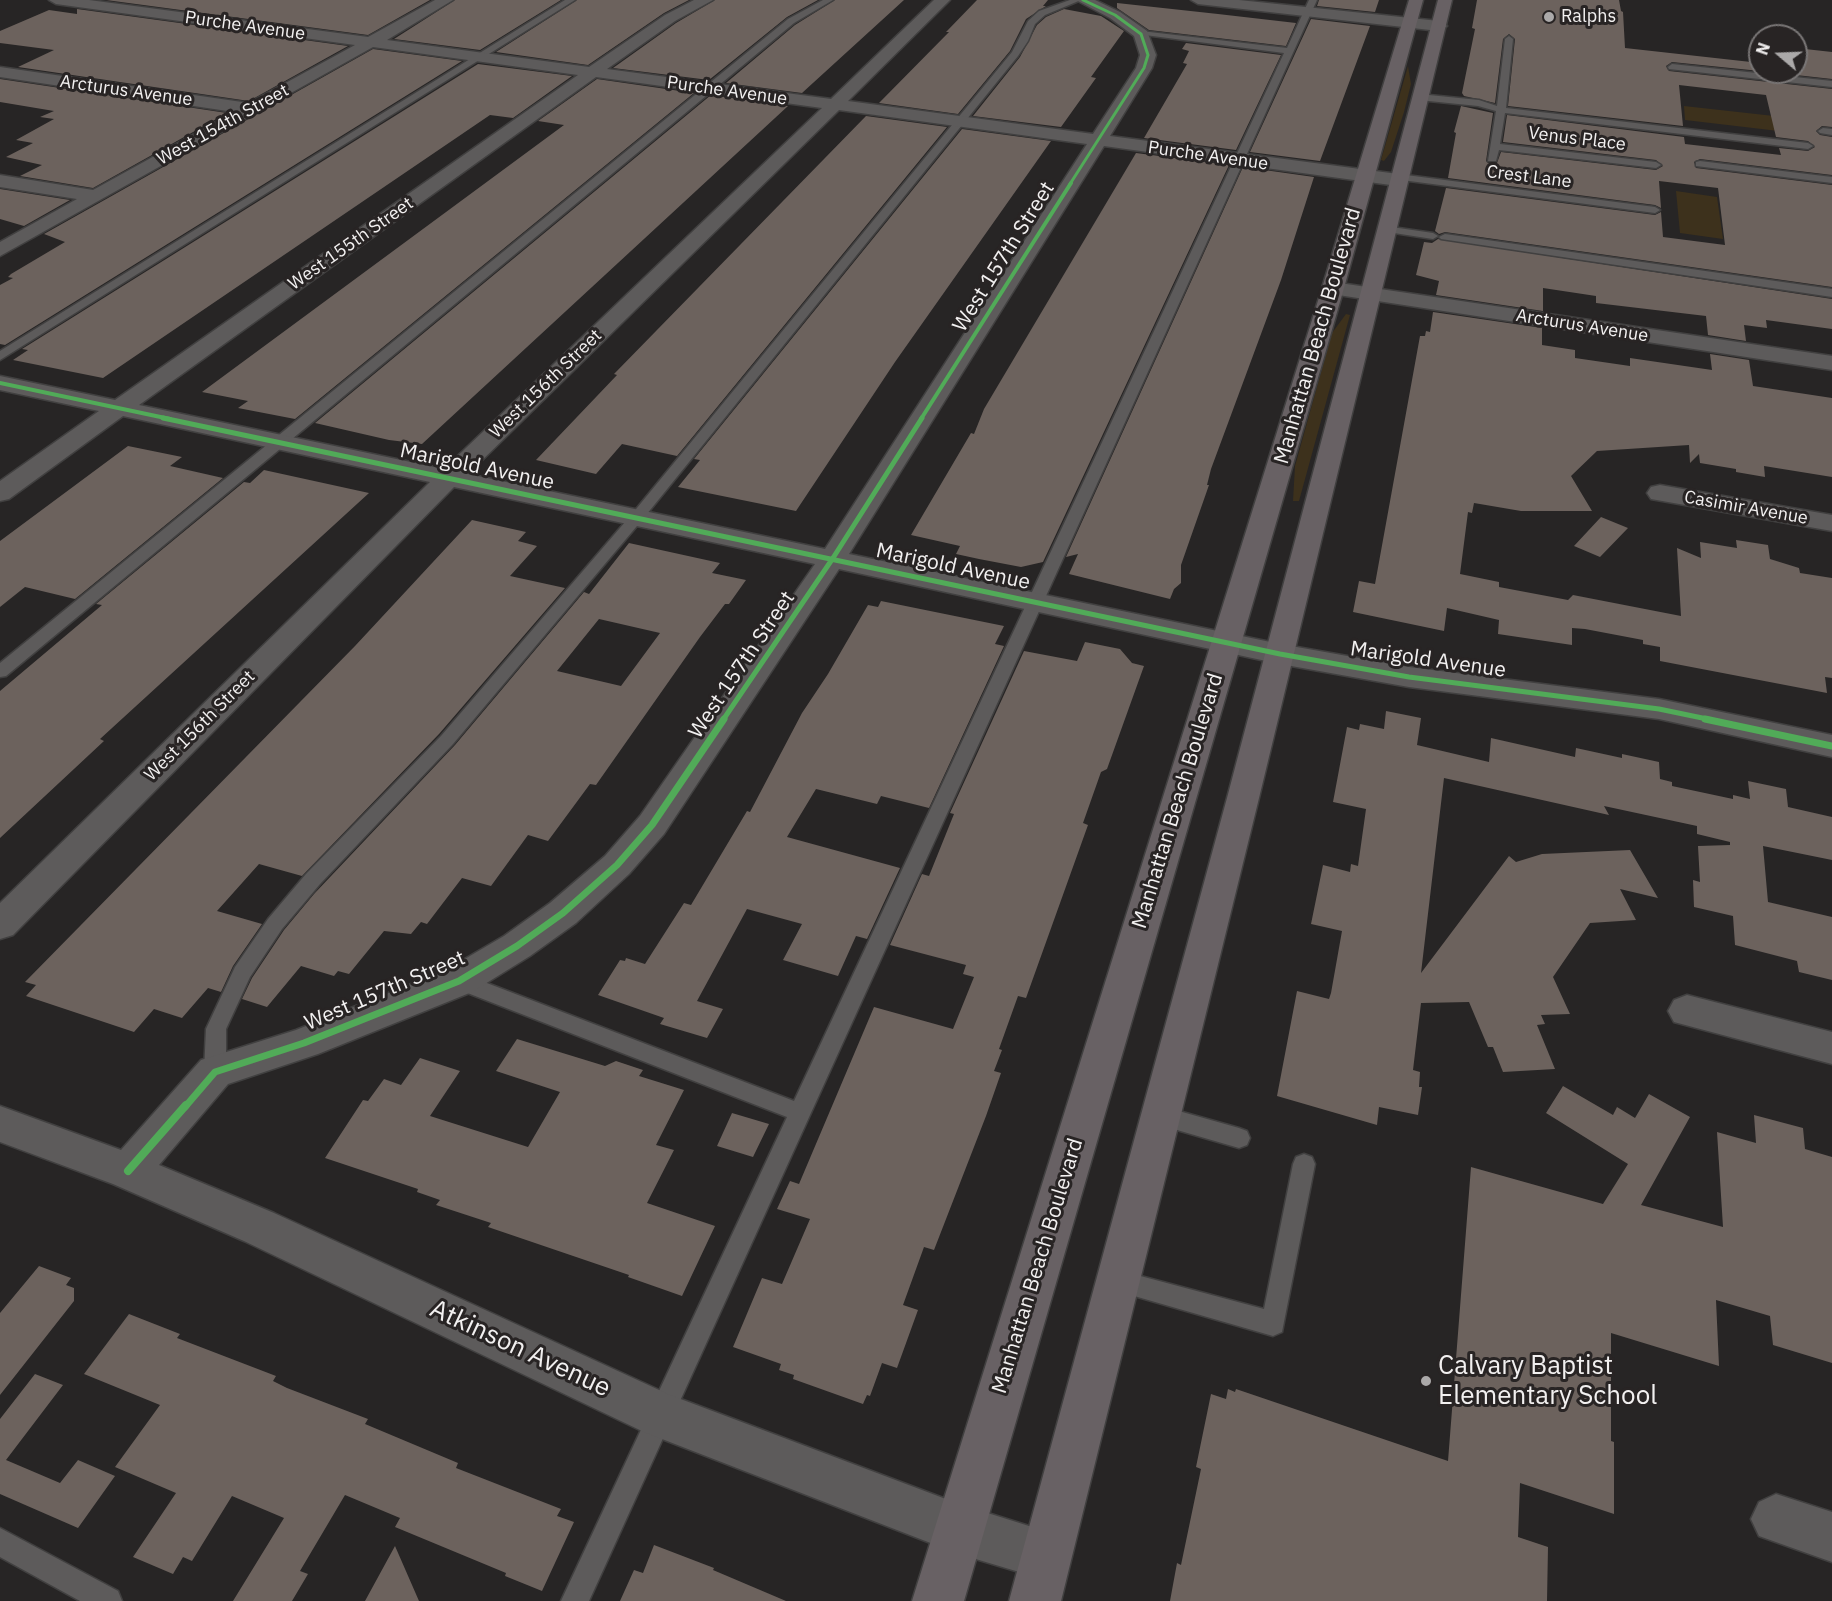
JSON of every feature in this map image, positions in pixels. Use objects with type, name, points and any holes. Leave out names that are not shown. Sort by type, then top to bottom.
[{"type":"main road","name":"Manhattan Beach Boulevard","points":[[938,1601],[1333,288],[1416,0]]},
{"type":"main road","name":"Manhattan Beach Boulevard","points":[[1041,1578],[1280,654],[1385,229],[1445,0]]},
{"type":"street","name":"Purche Avenue","points":[[56,0],[1364,177],[1398,178]]},
{"type":"street","name":"West 154th Street","points":[[0,250],[446,0]]},
{"type":"street","name":"West 155th Street","points":[[0,493],[591,73],[670,18],[706,0]]},
{"type":"street","name":"West 156th Street","points":[[0,926],[449,478],[943,0]]},
{"type":"street","points":[[1198,0],[1310,6],[1439,26]]},
{"type":"street","points":[[1099,3],[1141,34]]},
{"type":"street","name":"West 157th Street","points":[[215,1072],[304,1043],[459,981],[535,933],[617,865],[652,825],[695,765],[833,558],[1144,68],[1148,55],[1141,34]]},
{"type":"street","name":"Arcturus Avenue","points":[[0,72],[252,109]]},
{"type":"street","points":[[0,181],[95,196]]},
{"type":"street","name":"Arcturus Avenue","points":[[1333,288],[1832,363]]},
{"type":"street","name":"Marigold Avenue","points":[[0,383],[1280,654],[1409,677],[1659,709],[1832,746]]},
{"type":"street","name":"Casimir Avenue","points":[[1660,493],[1832,523]]},
{"type":"street","points":[[1687,1011],[1832,1048]]},
{"type":"street","points":[[128,1171],[215,1072]]},
{"type":"street","name":"Atkinson Avenue","points":[[5,1128],[128,1171],[260,1227],[661,1414],[959,1528],[1041,1578]]},
{"type":"street","points":[[1776,1519],[1832,1537]]},
{"type":"lane","points":[[0,356],[571,0]]},
{"type":"lane","points":[[0,672],[792,21],[829,0]]},
{"type":"lane","points":[[215,1072],[216,1029],[242,973],[275,924],[313,879],[360,833],[447,740],[637,517],[1015,54],[1024,41],[1031,23],[1042,13],[1077,0]]},
{"type":"lane","points":[[575,1601],[798,1112],[1310,6]]},
{"type":"lane","points":[[1141,34],[1290,51]]},
{"type":"lane","points":[[1492,159],[1501,110],[1509,39]]},
{"type":"lane","points":[[1672,67],[1832,84]]},
{"type":"lane","points":[[1419,97],[1479,104],[1501,110],[1808,146]]},
{"type":"lane","name":"Venus Place","points":[[1494,146],[1656,165]]},
{"type":"lane","points":[[1700,164],[1832,180]]},
{"type":"lane","name":"Crest Lane","points":[[1398,178],[1655,210]]},
{"type":"lane","points":[[1385,229],[1832,293]]},
{"type":"lane","points":[[459,981],[798,1112]]},
{"type":"lane","points":[[1161,1116],[1239,1138]]},
{"type":"lane","points":[[1118,1281],[1273,1324],[1304,1164]]},
{"type":"lane","points":[[0,1542],[108,1601]]},
{"type":"shaded area","points":[[1408,66],[1411,84],[1404,112],[1391,152],[1384,161],[1381,160]]},
{"type":"shaded area","points":[[1684,106],[1783,117],[1787,132],[1685,120]]},
{"type":"shaded area","points":[[1676,191],[1717,197],[1723,239],[1680,233]]},
{"type":"shaded area","points":[[1346,314],[1350,315],[1299,501],[1293,501],[1295,466],[1332,333]]},
{"type":"building","points":[[106,0],[430,0],[368,35]]},
{"type":"building","points":[[455,0],[561,0],[480,50],[394,39]]},
{"type":"building","points":[[577,0],[689,0],[664,13],[588,65],[496,52]]},
{"type":"building","points":[[715,0],[818,0],[787,17],[709,80],[613,68],[676,23]]},
{"type":"building","points":[[835,0],[904,0],[802,93],[726,83],[795,25]]},
{"type":"building","points":[[977,0],[1048,0],[1043,6],[1046,6],[1026,19],[1010,51],[958,114],[879,103],[949,32],[946,32]]},
{"type":"building","points":[[1319,0],[1379,0],[1375,12],[1317,6]]},
{"type":"building","points":[[1477,0],[1619,0],[1623,12],[1625,48],[1748,62],[1748,70],[1672,62],[1666,66],[1669,71],[1748,80],[1748,84],[1787,84],[1832,89],[1832,127],[1822,126],[1816,131],[1820,135],[1832,137],[1832,175],[1700,159],[1694,162],[1696,168],[1832,185],[1832,287],[1445,232],[1439,234],[1435,231],[1446,188],[1655,215],[1661,212],[1663,237],[1725,245],[1718,188],[1659,181],[1661,208],[1655,205],[1448,178],[1456,133],[1454,132],[1461,106],[1493,113],[1486,161],[1488,163],[1497,163],[1501,152],[1656,170],[1663,166],[1656,160],[1503,142],[1507,115],[1684,137],[1685,144],[1781,155],[1779,148],[1808,151],[1815,147],[1808,141],[1776,137],[1766,95],[1679,85],[1683,126],[1508,106],[1515,39],[1509,34],[1503,39],[1495,103],[1464,96],[1462,93],[1475,29],[1472,28]]},
{"type":"building","points":[[1117,3],[1296,23],[1286,46],[1149,30],[1117,8]]},
{"type":"building","points":[[77,9],[348,46],[249,101],[18,67],[54,50],[0,43],[0,31],[49,10],[77,14]]},
{"type":"building","points":[[1064,9],[1101,16],[1124,31],[1091,77],[1096,78],[1061,127],[973,116],[1020,57],[1037,25],[1046,17]]},
{"type":"building","points":[[1311,19],[1370,26],[1320,161],[1250,152]]},
{"type":"building","points":[[1186,43],[1281,55],[1236,150],[1144,138],[1187,64],[1183,63],[1189,51],[1182,49]]},
{"type":"building","points":[[373,49],[462,61],[5,345],[0,344],[0,285],[13,278],[8,277],[11,274],[65,242],[44,234]]},
{"type":"building","points":[[1808,49],[1832,52],[1832,79],[1808,76]]},
{"type":"building","points":[[478,64],[572,76],[513,118],[490,115],[103,378],[13,360],[28,350],[22,349]]},
{"type":"building","points":[[0,79],[227,113],[93,188],[20,176],[42,165],[6,157],[33,143],[16,140],[54,119],[40,117],[54,111],[0,102]]},
{"type":"building","points":[[597,79],[694,93],[295,419],[238,408],[248,401],[202,392],[564,125],[538,121]]},
{"type":"building","points":[[711,95],[788,106],[422,444],[389,440],[315,423]]},
{"type":"building","points":[[866,116],[947,127],[677,456],[622,444],[596,474],[536,460],[617,375],[614,374]]},
{"type":"building","points":[[962,129],[1051,141],[895,362],[796,511],[678,487],[700,460],[694,459]]},
{"type":"building","points":[[1136,153],[1229,165],[1043,562],[1021,567],[979,559],[956,554],[960,546],[911,535],[971,433],[974,434],[984,409]]},
{"type":"building","points":[[1243,167],[1314,177],[1281,280],[1211,469],[1207,485],[1209,485],[1181,565],[1181,583],[1174,589],[1170,599],[1069,574],[1078,554],[1066,557]]},
{"type":"building","points":[[0,189],[70,200],[24,226],[0,219]]},
{"type":"building","points":[[1438,239],[1832,299],[1832,329],[1766,320],[1767,328],[1744,325],[1746,341],[1708,335],[1706,316],[1596,303],[1596,296],[1543,288],[1543,311],[1436,295],[1439,281],[1416,275],[1424,242],[1432,243]]},
{"type":"building","points":[[1433,312],[1542,328],[1542,345],[1575,350],[1575,358],[1630,366],[1630,358],[1712,370],[1710,354],[1749,360],[1753,386],[1832,398],[1832,477],[1764,466],[1765,477],[1736,472],[1736,469],[1700,463],[1699,454],[1690,463],[1689,445],[1597,451],[1571,476],[1592,511],[1521,511],[1474,503],[1472,513],[1468,512],[1460,574],[1499,582],[1499,587],[1568,600],[1573,595],[1681,616],[1677,548],[1701,558],[1700,542],[1737,548],[1736,540],[1768,545],[1770,559],[1799,568],[1800,573],[1832,578],[1832,678],[1825,677],[1827,693],[1660,661],[1660,647],[1643,644],[1643,640],[1585,629],[1572,628],[1572,645],[1498,634],[1499,620],[1447,608],[1444,631],[1353,612],[1359,581],[1375,584],[1420,336],[1425,336],[1426,331],[1430,332]]},
{"type":"building","points":[[128,446],[182,457],[170,466],[223,478],[75,599],[25,587],[0,607],[0,541]]},
{"type":"building","points":[[264,470],[369,493],[100,739],[104,741],[0,838],[0,691],[102,605],[96,604],[244,482],[250,483]]},
{"type":"building","points":[[1601,517],[1628,528],[1600,557],[1574,546]]},
{"type":"building","points":[[472,520],[526,532],[518,541],[537,546],[510,576],[565,588],[439,734],[302,876],[259,864],[217,911],[262,924],[233,966],[221,992],[208,988],[182,1018],[154,1009],[134,1032],[26,996],[36,985],[25,982],[355,646]]},
{"type":"building","points":[[629,543],[720,563],[712,573],[746,580],[729,604],[725,604],[700,637],[596,785],[590,784],[548,841],[528,835],[491,886],[462,878],[427,924],[421,922],[411,934],[384,931],[349,974],[338,971],[334,976],[301,966],[267,1007],[242,999],[252,978],[284,930],[314,894],[455,745],[584,592],[589,594]],"holes":[[[599,619],[660,633],[621,686],[557,671]]]},
{"type":"building","points":[[881,601],[1004,626],[995,644],[1004,646],[929,808],[881,796],[877,804],[816,789],[787,837],[900,868],[867,939],[856,936],[838,976],[783,960],[802,924],[747,909],[697,1001],[723,1009],[707,1038],[660,1024],[664,1018],[598,995],[620,960],[625,961],[626,958],[645,964],[684,903],[691,905],[747,811],[750,812],[802,713],[828,674],[868,605],[878,607]]},
{"type":"building","points":[[1085,642],[1120,649],[1132,663],[1144,666],[1107,769],[1101,772],[1083,823],[1088,825],[1026,998],[1018,996],[999,1049],[1002,1050],[994,1071],[1001,1073],[986,1116],[934,1250],[924,1247],[903,1305],[918,1310],[897,1368],[882,1363],[870,1396],[867,1395],[863,1404],[793,1379],[794,1375],[779,1370],[781,1364],[733,1347],[762,1278],[782,1284],[810,1219],[777,1209],[790,1181],[799,1184],[874,1007],[953,1029],[974,977],[963,974],[966,965],[890,945],[922,874],[929,876],[954,814],[950,813],[1024,651],[1077,661]]},
{"type":"building","points":[[1386,711],[1421,718],[1417,745],[1489,762],[1491,738],[1575,757],[1576,748],[1622,758],[1622,754],[1659,762],[1660,779],[1672,782],[1672,786],[1733,799],[1733,795],[1750,799],[1748,781],[1786,789],[1788,807],[1832,817],[1832,860],[1763,846],[1768,902],[1832,917],[1832,980],[1799,972],[1797,961],[1735,945],[1733,916],[1694,907],[1693,880],[1700,882],[1698,846],[1730,845],[1730,842],[1697,834],[1697,826],[1604,806],[1609,815],[1444,778],[1421,973],[1509,856],[1516,862],[1542,854],[1630,850],[1658,898],[1620,889],[1636,920],[1590,923],[1553,977],[1570,1014],[1541,1015],[1545,1024],[1537,1025],[1555,1069],[1503,1072],[1493,1047],[1488,1047],[1469,1002],[1421,1003],[1413,1070],[1420,1072],[1419,1087],[1422,1087],[1418,1115],[1379,1107],[1377,1125],[1277,1096],[1297,991],[1329,999],[1331,993],[1342,931],[1311,924],[1323,865],[1350,872],[1351,864],[1358,866],[1366,809],[1333,802],[1347,727],[1359,730],[1360,724],[1384,729]]},
{"type":"building","points":[[517,1039],[605,1066],[616,1061],[643,1070],[639,1076],[684,1090],[656,1145],[674,1150],[647,1203],[715,1226],[682,1296],[628,1277],[629,1275],[488,1227],[491,1223],[436,1205],[440,1200],[417,1192],[418,1189],[325,1158],[363,1100],[368,1101],[384,1079],[401,1085],[420,1058],[460,1071],[430,1116],[528,1147],[560,1092],[496,1071]]},
{"type":"building","points":[[1563,1086],[1613,1115],[1617,1107],[1635,1118],[1649,1094],[1690,1117],[1641,1205],[1723,1227],[1717,1132],[1756,1143],[1754,1115],[1803,1128],[1805,1149],[1832,1157],[1832,1363],[1773,1345],[1770,1316],[1716,1300],[1719,1366],[1611,1333],[1614,1514],[1520,1483],[1518,1537],[1548,1547],[1547,1601],[1170,1601],[1177,1563],[1181,1565],[1201,1469],[1196,1467],[1211,1394],[1226,1399],[1228,1389],[1235,1392],[1236,1389],[1448,1461],[1471,1167],[1603,1204],[1628,1164],[1546,1113]]},
{"type":"building","points":[[732,1113],[769,1124],[753,1157],[717,1146]]},
{"type":"building","points":[[39,1266],[71,1278],[66,1285],[74,1288],[74,1301],[0,1395],[0,1313]]},
{"type":"building","points":[[129,1314],[180,1334],[177,1338],[276,1376],[273,1381],[287,1388],[368,1419],[365,1424],[458,1463],[456,1468],[561,1509],[557,1516],[574,1522],[542,1591],[505,1576],[506,1573],[395,1527],[400,1518],[345,1495],[300,1571],[308,1574],[292,1601],[233,1601],[284,1518],[232,1496],[192,1561],[183,1557],[173,1574],[133,1557],[176,1493],[115,1467],[160,1405],[84,1374]]},
{"type":"building","points":[[35,1374],[63,1385],[6,1460],[60,1483],[78,1460],[115,1476],[78,1528],[0,1494],[0,1419]]},
{"type":"building","points":[[654,1545],[714,1568],[713,1570],[786,1601],[620,1601],[634,1570],[643,1573]]},
{"type":"building","points":[[395,1546],[419,1601],[365,1601]]},
{"type":"cycle path","points":[[128,1171],[215,1072],[304,1043],[459,981],[517,946],[563,913],[617,865],[652,825],[833,558],[1144,68],[1148,55],[1141,34],[1115,15],[1083,0]]},
{"type":"cycle path","points":[[0,383],[1280,654],[1409,677],[1659,709],[1832,746]]},
{"type":"place","name":"Ralphs","points":[[1549,17]]},
{"type":"place","name":"Calvary Baptist Elementary School","points":[[1426,1381]]}]
